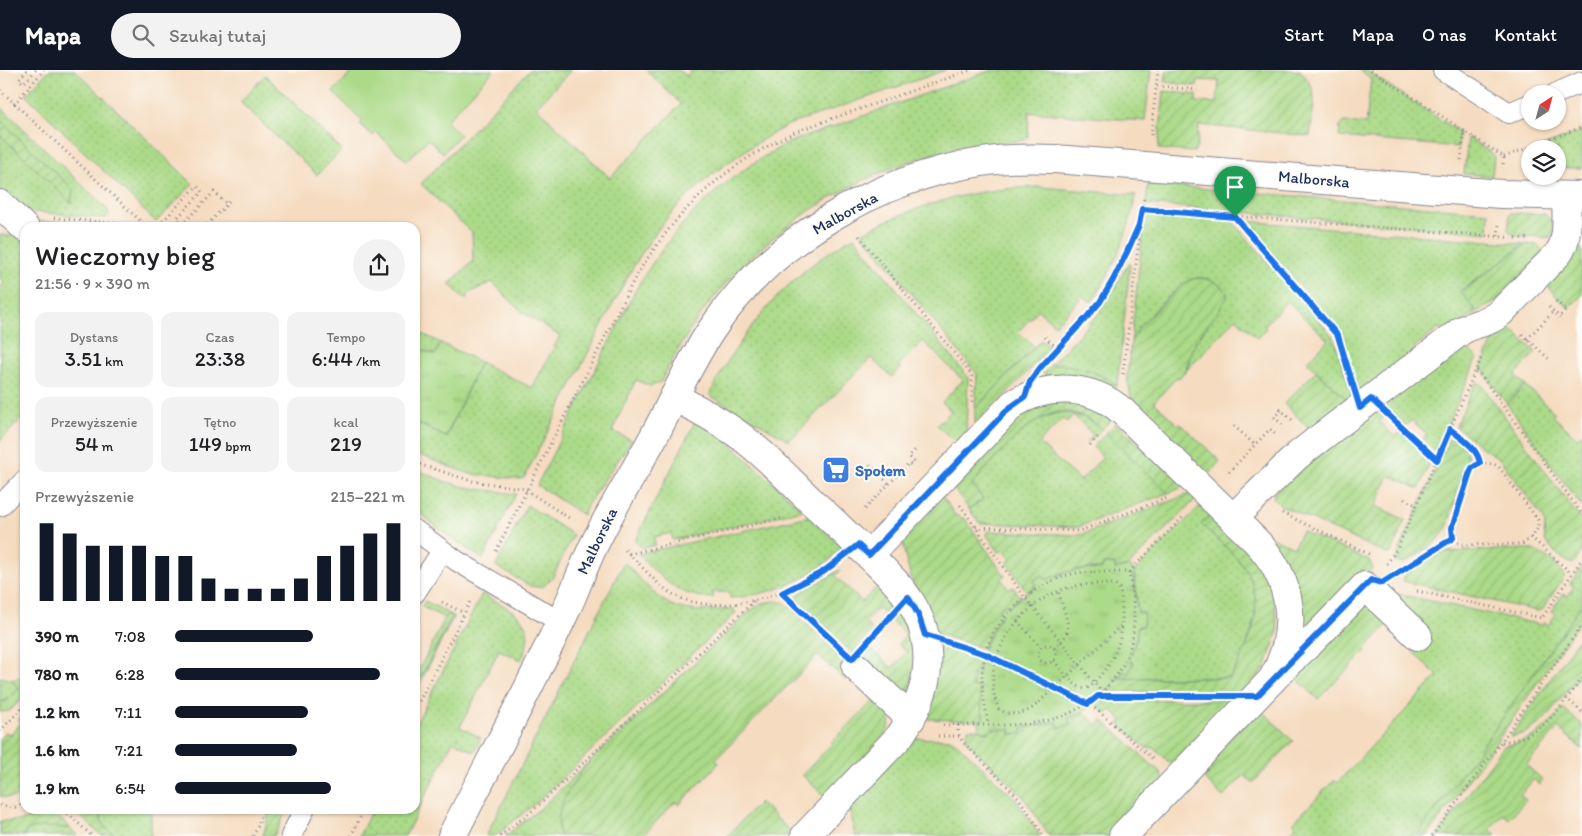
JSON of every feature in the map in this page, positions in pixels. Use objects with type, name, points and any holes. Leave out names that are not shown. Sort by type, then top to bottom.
[{"type":"street","name":"Malborska","points":[[452,836],[560,622],[598,536],[699,350],[724,313],[748,286],[788,249],[826,222],[869,197],[948,170],[981,162],[1055,158],[1501,194],[1574,196]]},
{"type":"street","points":[[1242,509],[1297,456],[1461,331],[1490,320],[1502,312],[1557,255],[1562,247],[1574,196]]},
{"type":"street","points":[[863,550],[1008,409],[1025,397],[1057,389],[1078,390],[1099,397],[1119,408],[1203,489],[1242,509],[1279,572],[1287,593],[1290,614],[1287,638],[1281,662],[1264,688]]},
{"type":"street","points":[[674,397],[712,416],[748,442],[821,509],[896,581],[918,614],[925,635],[928,654],[926,683],[911,719],[900,736],[805,836]]},
{"type":"street","points":[[1123,836],[1264,688],[1368,583],[1418,636]]},
{"type":"street","points":[[854,663],[911,719]]},
{"type":"lane","points":[[1443,70],[1509,114],[1521,108]]},
{"type":"lane","points":[[1566,89],[1582,82]]},
{"type":"lane","points":[[0,506],[20,485]]},
{"type":"lane","points":[[420,534],[442,551],[483,577],[560,622]]},
{"type":"lane","points":[[420,585],[442,551]]},
{"type":"lane","points":[[290,836],[302,814]]},
{"type":"path","points":[[27,70],[19,79],[24,83],[36,70]]},
{"type":"path","points":[[14,104],[44,70]]},
{"type":"path","points":[[494,555],[635,278],[667,231],[704,191],[718,178],[751,156],[797,131],[972,70]]},
{"type":"path","points":[[1150,139],[1158,70]]},
{"type":"path","points":[[1370,70],[1504,157]]},
{"type":"path","points":[[1157,86],[1197,90]]},
{"type":"path","points":[[0,90],[142,222]]},
{"type":"path","points":[[1504,157],[1582,127]]},
{"type":"path","points":[[1461,164],[1464,131]]},
{"type":"path","points":[[1503,172],[1504,157]]},
{"type":"path","points":[[162,222],[197,186],[202,192],[177,218],[181,222]]},
{"type":"path","points":[[1119,408],[1144,190]]},
{"type":"path","points":[[185,222],[214,192],[228,203],[210,222]]},
{"type":"path","points":[[1142,209],[1498,236]]},
{"type":"path","points":[[1025,397],[1033,376],[1094,310],[1107,291],[1131,244],[1142,214]]},
{"type":"path","points":[[12,215],[91,222]]},
{"type":"path","points":[[1235,217],[1338,336],[1365,404],[1437,460]]},
{"type":"path","points":[[855,231],[972,375],[970,448]]},
{"type":"path","points":[[1368,583],[1395,553],[1502,312]]},
{"type":"path","points":[[1528,338],[1554,312],[1560,318]]},
{"type":"path","points":[[1045,336],[1058,349]]},
{"type":"path","points":[[1476,369],[1582,514]]},
{"type":"path","points":[[1280,409],[1285,413]]},
{"type":"path","points":[[1234,426],[1255,445]]},
{"type":"path","points":[[1450,429],[1472,446],[1478,454],[1480,463]]},
{"type":"path","points":[[1480,463],[1494,464],[1499,467],[1538,520],[1537,528],[1532,537],[1522,544],[1465,545],[1458,544],[1453,538],[1452,528],[1470,472],[1472,468],[1480,463]]},
{"type":"path","points":[[420,465],[472,481],[527,490],[578,524]]},
{"type":"path","points":[[870,465],[889,484]]},
{"type":"path","points":[[976,527],[1079,531],[1203,489]]},
{"type":"path","points":[[988,725],[982,679],[985,654],[1005,617],[1026,598],[1057,579],[1073,574],[1128,572],[1203,489]]},
{"type":"path","points":[[955,498],[1026,598],[1102,692]]},
{"type":"path","points":[[1404,499],[1416,505]]},
{"type":"path","points":[[629,554],[821,509]]},
{"type":"path","points":[[1242,509],[1370,554]]},
{"type":"path","points":[[1532,537],[1572,574]]},
{"type":"path","points":[[1368,583],[1382,583],[1453,538]]},
{"type":"path","points":[[622,548],[669,592],[683,599],[714,604],[755,600],[782,593],[863,550]]},
{"type":"path","points":[[1410,589],[1542,618],[1582,559]]},
{"type":"path","points":[[948,725],[1020,725],[1047,721],[1066,716],[1098,696],[1120,669],[1131,643],[1134,611],[1128,572]]},
{"type":"path","points":[[1054,660],[1068,676],[1075,684],[1083,688],[1089,687],[1094,683],[1116,651],[1122,634],[1122,625],[1122,601],[1120,589],[1117,585],[1079,585],[1058,592],[1034,607],[1017,621],[1003,642],[996,659],[994,688],[999,709],[1018,713],[1029,710],[1055,688],[1068,676],[1080,665],[1122,625]]},
{"type":"path","points":[[1054,648],[1067,633],[1067,624],[1058,592]]},
{"type":"path","points":[[782,593],[854,663],[908,597]]},
{"type":"path","points":[[420,700],[472,598]]},
{"type":"path","points":[[500,836],[538,806],[755,600]]},
{"type":"path","points":[[1017,621],[1041,647]]},
{"type":"path","points":[[1432,836],[1501,742],[1582,626]]},
{"type":"path","points":[[925,635],[985,654],[1088,704],[1157,763]]},
{"type":"path","points":[[1047,645],[1054,648],[1056,655],[1054,660],[1049,663],[1041,660],[1038,652],[1041,647],[1047,645]]},
{"type":"path","points":[[1501,742],[1517,739],[1534,732],[1549,720],[1582,679]]},
{"type":"path","points":[[1098,696],[1264,688]]},
{"type":"path","points":[[1566,698],[1582,712]]},
{"type":"path","points":[[0,731],[20,710]]},
{"type":"path","points":[[958,724],[958,733],[962,741],[1018,797],[1044,836]]},
{"type":"path","points":[[0,805],[15,807],[20,805]]},
{"type":"path","points":[[68,814],[92,836]]},
{"type":"path","points":[[253,836],[262,814]]},
{"type":"path","points":[[351,836],[362,814]]},
{"type":"green space","points":[[49,70],[75,70],[193,184],[156,222],[26,95]]},
{"type":"green space","points":[[354,70],[494,70],[446,121],[460,135],[443,153],[428,139],[407,161],[376,132],[373,136],[360,124],[363,121],[333,92]]},
{"type":"green space","points":[[530,70],[571,70],[536,107],[610,178],[681,104],[646,70],[678,70],[687,76],[691,70],[946,70],[788,125],[728,162],[687,197],[662,224],[629,274],[524,478],[471,474],[420,455],[420,424],[446,437],[480,362],[532,388],[560,336],[521,311],[492,282],[469,293],[466,300],[449,284],[473,261],[472,233],[421,184]]},
{"type":"green space","points":[[992,70],[1151,70],[1145,121],[1029,112],[1028,137],[1025,140],[960,148],[938,153],[905,163],[842,191],[784,229],[757,251],[733,276],[696,321],[660,383],[650,386],[636,380],[612,431],[632,440],[589,502],[583,515],[537,485],[646,272],[700,206],[744,170],[768,154],[793,141]]},
{"type":"green space","points":[[1167,70],[1300,70],[1311,85],[1314,96],[1310,136],[1199,125],[1197,147],[1194,152],[1158,149],[1164,91],[1197,95],[1196,102],[1217,103],[1219,81],[1198,80],[1197,86],[1165,82]]},
{"type":"green space","points":[[1359,70],[1365,70],[1459,132],[1458,147],[1339,137],[1340,127],[1344,122],[1366,124],[1371,78]]},
{"type":"green space","points":[[265,75],[342,150],[317,175],[240,102]]},
{"type":"green space","points":[[0,106],[108,210],[109,213],[105,218],[23,211],[0,193]]},
{"type":"green space","points":[[0,120],[73,189],[71,203],[0,135]]},
{"type":"green space","points":[[1582,131],[1582,168],[1566,168],[1566,140],[1559,140]]},
{"type":"green space","points":[[1468,137],[1494,155],[1492,176],[1464,174]]},
{"type":"green space","points":[[1148,184],[1489,212],[1488,233],[1146,204]]},
{"type":"green space","points":[[1041,187],[1136,195],[1129,224],[1119,251],[1107,277],[1091,302],[1083,296],[1055,325],[1038,310],[1018,332],[1035,347],[975,409],[977,374],[862,233],[905,213],[949,199],[993,190]]},
{"type":"green space","points":[[1145,213],[1231,220],[1334,338],[1354,403],[1352,404],[1307,362],[1328,340],[1287,301],[1264,326],[1266,328],[1257,338],[1236,318],[1184,373],[1193,347],[1227,292],[1216,283],[1207,279],[1198,278],[1188,281],[1160,305],[1131,342]]},
{"type":"green space","points":[[1510,213],[1545,214],[1552,221],[1553,238],[1514,235],[1508,230]]},
{"type":"green space","points":[[1244,221],[1525,244],[1461,291],[1476,312],[1446,334],[1440,328],[1414,347],[1419,354],[1360,398],[1341,333]]},
{"type":"green space","points":[[0,235],[19,237],[20,420],[0,441],[0,287],[4,283],[0,279]]},
{"type":"green space","points":[[854,237],[968,377],[966,436],[958,445],[937,425],[951,411],[942,402],[963,380],[923,341],[898,366],[901,368],[892,377],[871,358],[789,441],[709,395],[737,348],[770,305],[809,268],[831,251]]},
{"type":"green space","points":[[1525,244],[1537,245],[1545,253],[1498,300],[1476,312],[1461,292]]},
{"type":"green space","points":[[1576,248],[1582,248],[1582,295],[1569,308],[1552,292],[1547,280]]},
{"type":"green space","points":[[1129,263],[1117,386],[1094,372],[1077,367],[1051,365],[1100,312]]},
{"type":"green space","points":[[1191,279],[1209,279],[1219,284],[1227,292],[1227,297],[1195,343],[1182,375],[1179,378],[1177,377],[1154,402],[1178,425],[1180,423],[1220,461],[1206,477],[1133,407],[1127,377],[1131,342],[1139,327],[1181,286]]},
{"type":"green space","points":[[1506,324],[1536,352],[1515,375],[1525,385],[1507,404],[1481,368],[1499,328]]},
{"type":"green space","points":[[423,334],[441,343],[435,355],[420,349],[420,337]]},
{"type":"green space","points":[[1041,340],[1050,348],[975,427],[975,409]]},
{"type":"green space","points":[[441,343],[480,362],[446,437],[420,424],[420,349],[435,355]]},
{"type":"green space","points":[[1453,346],[1469,350],[1477,358],[1436,451],[1422,440],[1427,434],[1411,420],[1406,426],[1382,403]]},
{"type":"green space","points":[[1060,364],[1090,371],[1104,377],[1117,386],[1112,391],[1050,380],[1043,373],[1051,365]]},
{"type":"green space","points":[[1316,371],[1352,404],[1311,430],[1284,404]]},
{"type":"green space","points":[[1475,383],[1480,383],[1582,521],[1582,552],[1573,564],[1562,558],[1546,543],[1544,519],[1499,458],[1484,449],[1456,426]]},
{"type":"green space","points":[[1525,385],[1555,413],[1553,416],[1577,438],[1582,433],[1582,507],[1507,404]]},
{"type":"green space","points":[[1059,400],[1086,403],[1112,419],[1102,429],[1084,417],[1069,412],[1051,414],[1039,420],[1014,439],[972,484],[983,499],[969,509],[954,489],[954,480],[1021,412]]},
{"type":"green space","points":[[1376,408],[1384,416],[1379,422],[1395,437],[1401,432],[1429,458],[1430,462],[1419,489],[1389,475],[1376,506],[1405,520],[1391,553],[1387,554],[1280,505],[1273,498],[1275,491]]},
{"type":"green space","points":[[1063,412],[1084,417],[1102,429],[1088,443],[1093,435],[1073,415],[1067,422],[1062,419],[1039,443],[1080,481],[1103,457],[1093,447],[1106,433],[1168,493],[1078,527],[979,523],[969,509],[983,499],[972,484],[1002,450],[1023,430],[1049,416]]},
{"type":"green space","points":[[696,420],[716,431],[803,510],[673,540],[671,533],[654,537],[655,545],[642,548],[635,541]]},
{"type":"green space","points":[[1116,423],[1183,484],[1181,488],[1168,493],[1106,433]]},
{"type":"green space","points":[[1453,438],[1466,449],[1468,457],[1447,527],[1434,543],[1422,552],[1404,563],[1395,561],[1449,439]]},
{"type":"green space","points":[[420,471],[465,487],[516,494],[483,559],[447,535],[420,513]]},
{"type":"green space","points":[[1192,493],[1195,500],[1127,567],[1115,569],[1115,564],[1103,564],[1102,569],[1073,571],[1046,580],[1042,575],[1033,581],[1036,586],[1027,592],[1007,563],[1011,560],[1004,550],[999,552],[987,535],[988,531],[1080,535]]},
{"type":"green space","points":[[941,494],[955,515],[965,519],[1005,576],[1001,579],[1009,589],[1013,587],[1020,597],[1008,607],[1004,604],[998,610],[1002,614],[983,648],[934,633],[915,587],[904,551],[903,539]]},
{"type":"green space","points":[[527,505],[573,535],[553,577],[544,586],[530,586],[496,566]]},
{"type":"green space","points":[[1200,506],[1213,513],[1202,524],[1238,560],[1251,580],[1256,608],[1254,623],[1244,651],[1230,678],[1119,678],[1123,671],[1128,673],[1134,663],[1129,660],[1136,640],[1138,626],[1143,626],[1138,613],[1134,572]]},
{"type":"green space","points":[[1213,513],[1248,547],[1272,583],[1278,631],[1265,668],[1246,692],[1107,692],[1118,678],[1230,678],[1250,637],[1256,608],[1255,594],[1251,580],[1243,566],[1201,524]]},
{"type":"green space","points":[[810,516],[842,547],[825,564],[801,579],[754,595],[730,598],[729,592],[713,592],[713,598],[689,594],[671,585],[638,554]]},
{"type":"green space","points":[[1302,531],[1368,560],[1372,567],[1309,634],[1301,635],[1269,536],[1294,547]]},
{"type":"green space","points":[[1528,549],[1538,552],[1549,559],[1559,567],[1564,577],[1543,609],[1537,611],[1403,581],[1406,574],[1445,552]]},
{"type":"green space","points":[[624,562],[651,590],[669,604],[692,610],[734,609],[736,613],[536,803],[495,836],[486,836]]},
{"type":"green space","points":[[1102,564],[1115,564],[1116,569],[1129,565],[1135,571],[1133,575],[1138,613],[1144,613],[1143,626],[1138,626],[1136,640],[1129,660],[1134,663],[1128,674],[1123,671],[1099,699],[1068,719],[1070,724],[1059,728],[1056,722],[1022,728],[1023,734],[1010,734],[1010,729],[984,732],[980,729],[979,721],[983,719],[978,687],[972,687],[972,675],[978,674],[980,658],[986,642],[1002,614],[998,611],[1004,604],[1008,607],[1036,587],[1033,581],[1043,574],[1046,580],[1073,571],[1102,569]]},
{"type":"green space","points":[[1581,568],[1582,604],[1495,729],[1416,836],[1287,836],[1296,826],[1293,823],[1334,780],[1337,783],[1438,676],[1411,650],[1413,648],[1389,596],[1398,594],[1542,625],[1544,622],[1548,625],[1556,614],[1551,611],[1563,594],[1568,596],[1574,586],[1570,584]]},
{"type":"green space","points":[[840,570],[835,576],[862,602],[881,583],[898,600],[886,615],[878,608],[865,622],[872,630],[852,653],[796,597]]},
{"type":"green space","points":[[482,594],[521,618],[526,626],[528,635],[521,660],[499,650],[460,727],[481,738],[474,752],[453,741],[420,806],[420,716]]},
{"type":"green space","points":[[425,601],[454,616],[420,683],[420,678],[452,617],[447,614],[445,618],[422,607]]},
{"type":"green space","points":[[776,601],[785,603],[844,660],[848,677],[845,680],[818,655],[716,759],[719,763],[679,805],[675,802],[642,836],[560,836],[558,826],[562,805],[571,786],[590,761],[750,611],[762,603]]},
{"type":"green space","points":[[1364,603],[1390,622],[1365,649],[1366,651],[1318,699],[1291,673]]},
{"type":"green space","points":[[1582,604],[1582,618],[1502,734],[1427,836],[1416,836],[1495,729]]},
{"type":"green space","points":[[447,614],[452,617],[420,678],[420,668]]},
{"type":"green space","points":[[907,615],[917,649],[910,692],[905,696],[857,657],[868,646],[892,668],[907,652],[898,644],[906,634],[891,621],[896,616]]},
{"type":"green space","points":[[1582,634],[1582,673],[1542,722],[1525,733],[1510,737]]},
{"type":"green space","points":[[936,642],[981,656],[978,675],[972,675],[972,687],[979,687],[983,719],[979,721],[928,719],[924,717]]},
{"type":"green space","points":[[0,677],[12,680],[20,689],[7,700],[0,702]]},
{"type":"green space","points":[[20,677],[20,700],[10,711],[0,712],[0,702],[7,700],[19,689],[12,680]]},
{"type":"green space","points":[[875,699],[890,717],[889,727],[886,733],[826,798],[802,775]]},
{"type":"green space","points":[[1099,700],[1233,700],[1236,703],[1176,765],[1168,761],[1154,748],[1146,748],[1119,724],[1122,720],[1111,710],[1107,714],[1095,704]]},
{"type":"green space","points":[[1258,707],[1293,741],[1253,783],[1244,775],[1223,797],[1197,772]]},
{"type":"green space","points":[[1563,708],[1582,725],[1582,749],[1558,728],[1526,765],[1543,780],[1539,785],[1534,779],[1520,795],[1526,800],[1509,819],[1503,814],[1490,829],[1496,835],[1437,836],[1504,746],[1515,744],[1538,734]]},
{"type":"green space","points":[[1083,712],[1097,725],[1102,720],[1160,772],[1163,779],[1108,836],[1049,836],[1022,795],[966,741],[968,729],[980,729],[984,732],[989,732],[992,729],[1010,729],[1010,734],[1022,734],[1022,728],[1057,722],[1059,728],[1070,724],[1068,719]]},
{"type":"green space","points":[[20,724],[20,796],[13,798],[0,796],[0,739],[6,732],[10,735]]},
{"type":"green space","points":[[911,738],[950,739],[959,745],[1016,800],[1040,836],[855,836],[849,805]]},
{"type":"green space","points":[[590,761],[572,786],[562,805],[560,836],[505,836],[540,809]]},
{"type":"green space","points":[[760,802],[792,833],[789,836],[727,836]]},
{"type":"green space","points":[[41,814],[55,814],[70,828],[41,827],[27,830],[23,836],[0,835],[0,821],[30,818]]},
{"type":"green space","points":[[78,814],[101,814],[102,823],[105,828],[115,836],[108,836],[106,834],[102,836]]},
{"type":"green space","points":[[151,814],[151,836],[115,836],[105,827],[101,815]]},
{"type":"green space","points":[[269,814],[285,814],[274,836],[263,836]]},
{"type":"green space","points":[[370,814],[416,814],[405,836],[359,836]]},
{"type":"green space","points":[[48,826],[70,828],[78,836],[23,836],[27,830]]},
{"type":"place","name":"Społem","points":[[836,470]]},
{"type":"route","points":[[1142,209],[1235,217],[1338,336],[1360,408],[1371,399],[1437,460],[1450,429],[1476,451],[1480,463],[1472,468],[1470,472],[1452,528],[1453,538],[1382,583],[1371,580],[1257,696],[1098,696],[1088,704],[985,654],[925,635],[918,614],[908,597],[852,659],[782,593],[812,579],[841,560],[858,545],[869,555],[1008,409],[1025,397],[1033,376],[1087,317],[1107,291],[1134,237],[1139,225],[1142,209]]}]
